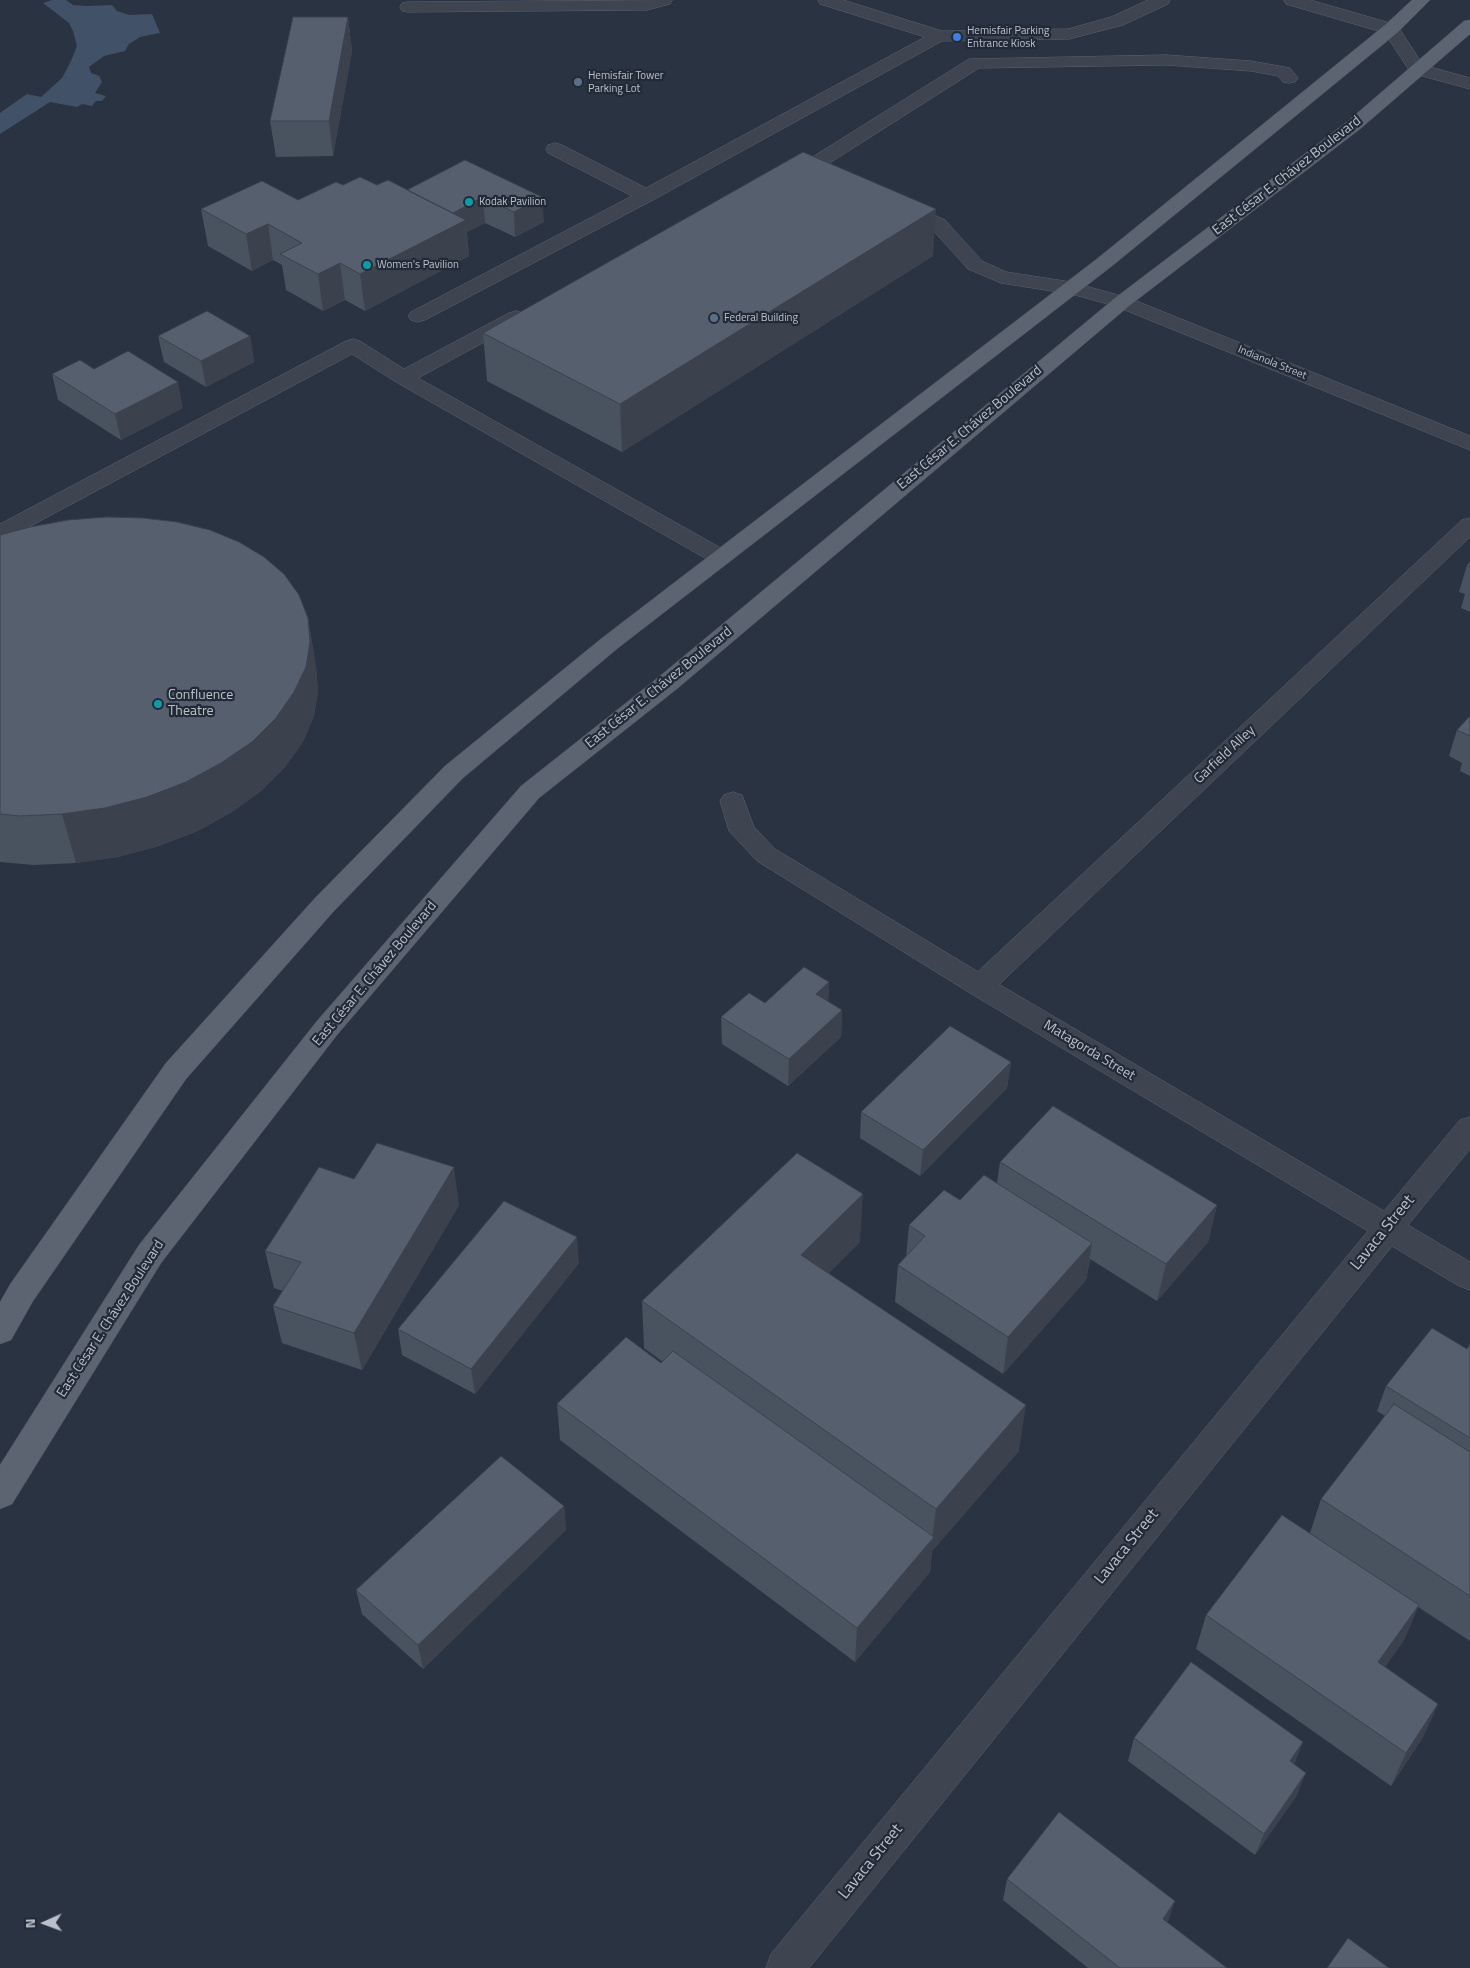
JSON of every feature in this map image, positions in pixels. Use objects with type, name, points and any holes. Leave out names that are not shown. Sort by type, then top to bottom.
[{"type":"main road","points":[[0,1331],[22,1292],[176,1072],[325,904],[454,772],[610,642],[1071,288],[1391,29],[1422,0]]},
{"type":"main road","name":"East César E. Chávez Boulevard","points":[[0,1494],[150,1254],[327,1028],[530,792],[669,682],[1122,302],[1354,125],[1470,25]]},
{"type":"street","points":[[408,7],[647,5],[664,0]]},
{"type":"street","points":[[826,0],[938,36],[1069,34],[1118,22],[1162,0]]},
{"type":"street","points":[[1292,0],[1391,29],[1417,69],[1470,84]]},
{"type":"street","points":[[418,316],[646,196],[938,36]]},
{"type":"street","points":[[770,180],[818,171],[975,63],[1166,60],[1230,66],[1246,75],[1274,81],[1289,78],[1319,87]]},
{"type":"street","points":[[555,149],[646,196]]},
{"type":"street","name":"Indianola Street","points":[[888,200],[938,224],[975,265],[1001,277],[1071,288],[1122,302],[1470,444]]},
{"type":"street","points":[[403,378],[534,307]]},
{"type":"street","points":[[0,533],[353,345],[403,378],[720,557]]},
{"type":"street","name":"Garfield Alley","points":[[980,986],[1470,525]]},
{"type":"street","name":"Matagorda Street","points":[[733,801],[742,831],[766,855],[980,986],[1386,1229],[1470,1277]]},
{"type":"street","name":"Lavaca Street","points":[[785,1968],[1470,1128]]},
{"type":"water","points":[[52,0],[66,0],[73,5],[112,5],[117,11],[129,15],[152,14],[160,33],[140,37],[129,44],[125,51],[104,56],[89,67],[91,73],[99,76],[102,82],[95,93],[106,96],[102,101],[96,101],[92,106],[82,104],[77,107],[50,102],[0,134],[0,113],[27,94],[41,97],[62,78],[77,46],[69,23],[43,3]]},
{"type":"building","points":[[293,17],[348,17],[329,121],[270,121]]},
{"type":"building","points":[[803,152],[936,209],[620,404],[483,333]]},
{"type":"building","points":[[465,160],[542,197],[514,212],[483,197],[453,213],[407,190]]},
{"type":"building","points":[[360,177],[377,185],[388,180],[466,220],[360,274],[340,263],[318,274],[280,254],[302,243],[268,224],[246,234],[201,209],[262,181],[298,200],[336,182],[343,185]]},
{"type":"building","points":[[207,311],[250,336],[201,361],[158,336]]},
{"type":"building","points":[[128,351],[178,382],[115,414],[52,374],[80,360],[94,369]]},
{"type":"building","name":"Confluence Theatre","points":[[106,517],[143,518],[177,522],[210,530],[239,542],[264,557],[284,574],[299,595],[308,618],[310,642],[306,667],[294,692],[276,718],[252,742],[221,763],[186,782],[147,797],[105,808],[62,814],[20,816],[0,814],[0,535],[68,520]]},
{"type":"building","points":[[1470,716],[1470,736],[1457,730]]},
{"type":"building","points":[[804,967],[829,982],[816,994],[842,1010],[789,1059],[721,1017],[749,993],[765,1003]]},
{"type":"building","points":[[950,1026],[1011,1062],[923,1150],[861,1112]]},
{"type":"building","points":[[1053,1106],[1217,1205],[1166,1264],[1000,1162]]},
{"type":"building","points":[[377,1143],[454,1167],[354,1333],[273,1306],[301,1262],[265,1251],[319,1167],[354,1179]]},
{"type":"building","points":[[797,1153],[863,1194],[801,1255],[1026,1405],[936,1509],[642,1301]]},
{"type":"building","points":[[984,1175],[1092,1243],[1008,1337],[898,1265],[925,1236],[909,1225],[944,1190],[960,1200]]},
{"type":"building","points":[[504,1201],[577,1237],[471,1369],[398,1329]]},
{"type":"building","points":[[1432,1328],[1467,1349],[1470,1344],[1470,1438],[1386,1386]]},
{"type":"building","points":[[626,1337],[661,1363],[673,1351],[934,1537],[857,1628],[557,1404]]},
{"type":"building","points":[[1394,1404],[1470,1452],[1470,1596],[1321,1499]]},
{"type":"building","points":[[501,1456],[564,1506],[418,1645],[356,1590]]},
{"type":"building","points":[[1282,1515],[1419,1605],[1378,1662],[1438,1704],[1406,1753],[1206,1615]]},
{"type":"building","points":[[1191,1662],[1303,1742],[1290,1761],[1306,1773],[1264,1834],[1134,1738]]},
{"type":"building","points":[[1059,1812],[1175,1901],[1163,1919],[1227,1968],[1120,1968],[1007,1879]]},
{"type":"building","points":[[1348,1938],[1389,1968],[1327,1968]]},
{"type":"place","name":"Hemisfair Parking Entrance Kiosk","points":[[957,37]]},
{"type":"place","name":"Hemisfair Tower Parking Lot","points":[[578,82]]},
{"type":"place","name":"Kodak Pavilion","points":[[469,202]]},
{"type":"place","name":"Women's Pavilion","points":[[367,265]]},
{"type":"place","name":"Federal Building","points":[[714,318]]},
{"type":"place","name":"Confluence Theatre","points":[[158,704]]}]
